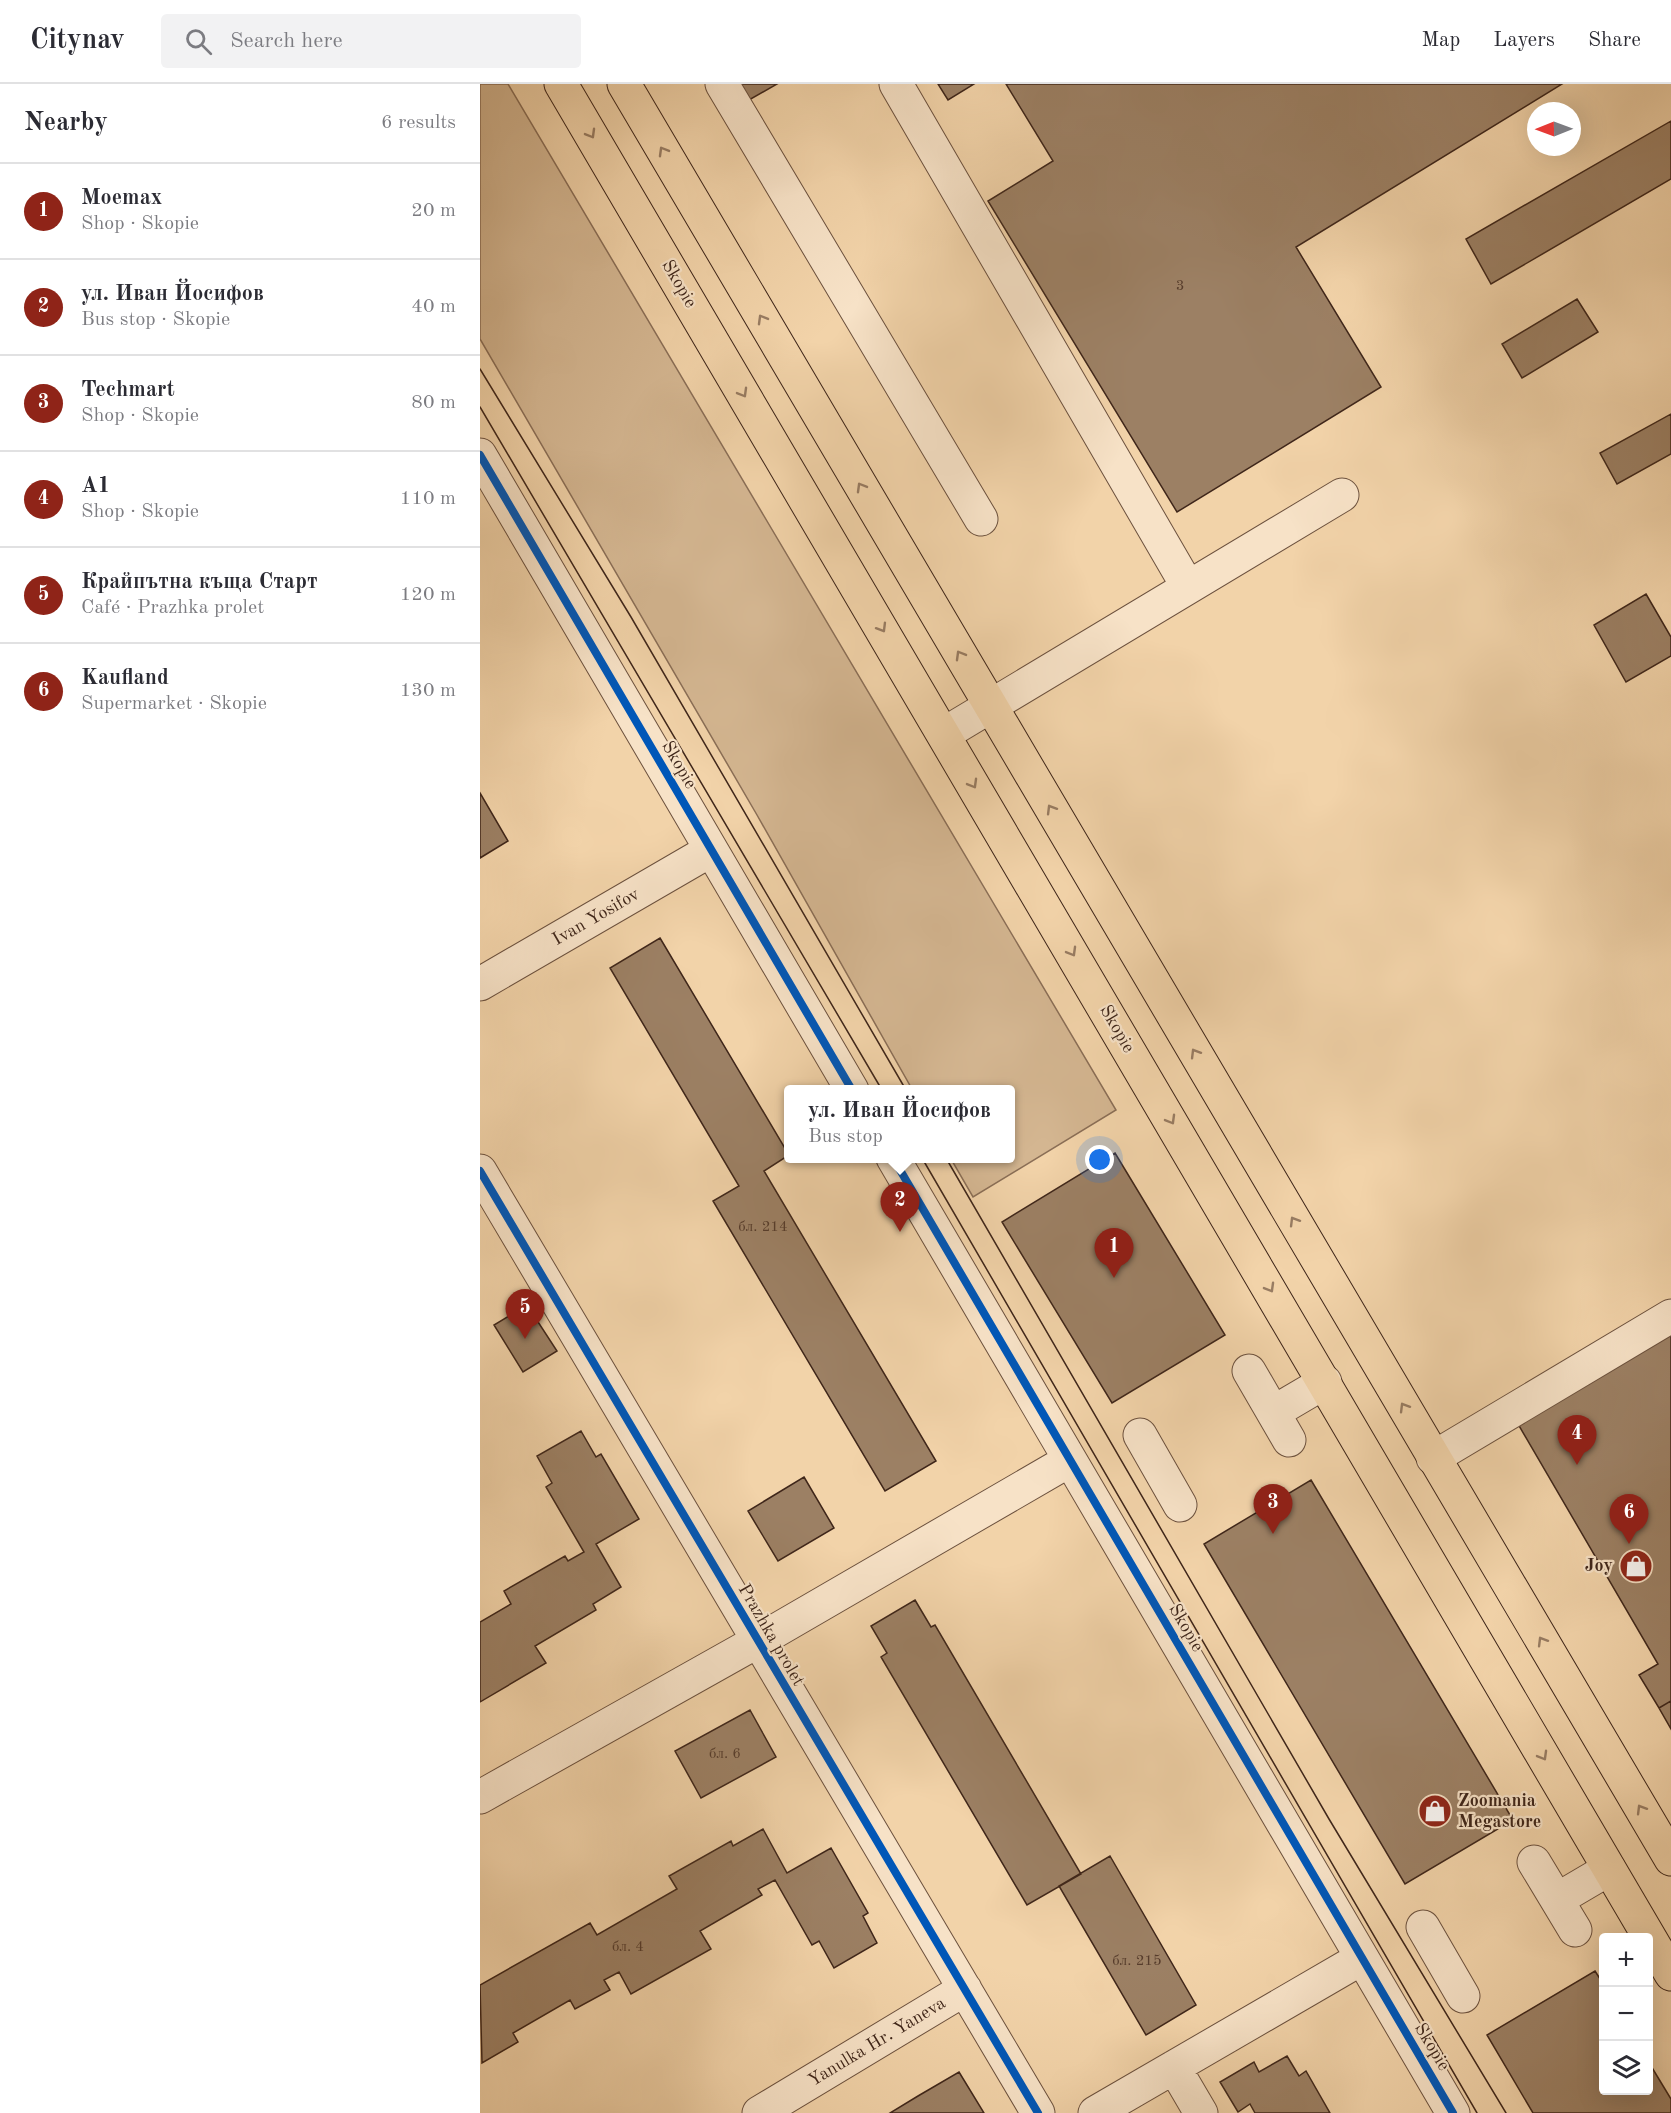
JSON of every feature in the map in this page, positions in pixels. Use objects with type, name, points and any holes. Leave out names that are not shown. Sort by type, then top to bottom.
[{"type":"main road","name":"Skopie","points":[[561,84],[1671,1974]]},
{"type":"main road","points":[[624,84],[1671,1860]]},
{"type":"street","points":[[722,84],[981,519]]},
{"type":"street","points":[[896,84],[1188,587]]},
{"type":"street","name":"Skopie","points":[[480,455],[850,1085]]},
{"type":"street","points":[[944,734],[1342,495]]},
{"type":"street","name":"Ivan Yosifov","points":[[480,984],[711,850]]},
{"type":"street","name":"Skopie","points":[[896,1163],[1453,2113]]},
{"type":"street","name":"Prazhka prolet","points":[[480,1171],[1038,2113]]},
{"type":"street","points":[[1433,1458],[1671,1316]]},
{"type":"street","points":[[1249,1371],[1281,1426],[1325,1382]]},
{"type":"street","points":[[1140,1435],[1180,1505]]},
{"type":"street","points":[[480,1797],[758,1641],[1070,1460]]},
{"type":"street","points":[[1534,1862],[1575,1930]]},
{"type":"street","points":[[1558,1899],[1609,1869]]},
{"type":"street","points":[[1423,1927],[1462,1996]]},
{"type":"street","points":[[1095,2113],[1362,1958]]},
{"type":"street","name":"Yanulka Hr. Yaneva","points":[[759,2113],[965,1989]]},
{"type":"street","points":[[1174,2067],[1201,2113]]},
{"type":"shaded area","points":[[480,84],[508,84],[1116,1110],[973,1197],[953,1163],[1015,1163],[1015,1085],[910,1085],[757,815],[480,339]]},
{"type":"building","points":[[740,84],[777,84],[749,100]]},
{"type":"building","points":[[938,84],[974,84],[948,100]]},
{"type":"building","points":[[1006,84],[1562,84],[1533,102],[1527,102],[1527,105],[1296,247],[1381,387],[1177,512],[988,201],[1053,161]]},
{"type":"building","points":[[1671,121],[1671,179],[1491,284],[1466,239]]},
{"type":"building","points":[[1577,299],[1598,332],[1522,378],[1502,344]]},
{"type":"building","points":[[1671,414],[1671,454],[1617,484],[1600,453]]},
{"type":"building","points":[[1646,594],[1671,637],[1671,656],[1626,682],[1594,625]]},
{"type":"building","points":[[480,793],[508,841],[480,858]]},
{"type":"building","points":[[660,938],[784,1147],[784,1158],[764,1171],[936,1461],[885,1491],[713,1201],[739,1186],[610,968]]},
{"type":"building","points":[[1115,1153],[1225,1335],[1112,1403],[1002,1222]]},
{"type":"building","points":[[527,1305],[557,1351],[523,1372],[494,1325]]},
{"type":"building","points":[[1671,1334],[1671,1701],[1659,1708],[1639,1675],[1658,1664],[1518,1424]]},
{"type":"building","points":[[581,1431],[596,1457],[601,1454],[639,1519],[596,1544],[621,1587],[593,1604],[596,1610],[535,1646],[546,1663],[480,1702],[480,1622],[511,1604],[504,1591],[565,1556],[568,1561],[584,1552],[546,1487],[552,1483],[537,1456]]},
{"type":"building","points":[[804,1477],[834,1528],[778,1561],[748,1511]]},
{"type":"building","points":[[1311,1480],[1513,1820],[1405,1884],[1204,1544]]},
{"type":"building","points":[[915,1600],[931,1627],[935,1625],[1081,1874],[1027,1905],[881,1657],[887,1653],[871,1626]]},
{"type":"building","points":[[1671,1701],[1671,1729],[1659,1708]]},
{"type":"building","points":[[750,1710],[776,1757],[701,1798],[675,1751]]},
{"type":"building","points":[[763,1829],[787,1873],[831,1848],[868,1913],[863,1916],[877,1943],[834,1968],[819,1941],[812,1945],[775,1880],[758,1889],[762,1895],[700,1931],[711,1949],[631,1994],[619,1972],[604,1980],[610,1990],[575,2009],[570,2000],[513,2033],[518,2042],[482,2063],[480,1985],[590,1923],[597,1935],[677,1889],[669,1876],[731,1841],[733,1846]]},
{"type":"building","points":[[1110,1856],[1196,2005],[1146,2035],[1059,1886]]},
{"type":"building","points":[[1595,1971],[1599,1977],[1599,2095],[1653,2095],[1653,2069],[1671,2099],[1671,2113],[1533,2113],[1487,2035]]},
{"type":"building","points":[[1287,2056],[1299,2076],[1306,2071],[1330,2113],[1255,2113],[1250,2104],[1238,2112],[1220,2082],[1254,2062],[1259,2072]]},
{"type":"building","points":[[959,2072],[984,2113],[890,2113],[918,2096]]},
{"type":"tram line","points":[[480,369],[631,617],[903,1085]]},
{"type":"tram line","points":[[480,407],[879,1085]]},
{"type":"tram line","points":[[925,1163],[1477,2113]]},
{"type":"tram line","points":[[949,1163],[1329,1819],[1506,2113]]},
{"type":"cycle path","points":[[480,455],[849,1085]]},
{"type":"cycle path","points":[[896,1163],[1453,2113]]},
{"type":"cycle path","points":[[480,1171],[1038,2113]]},
{"type":"place","name":"ул. Иван Йосифов","points":[[900,1232]]},
{"type":"place","name":"Moemax","points":[[1114,1278]]},
{"type":"place","name":"Крайпътна къща Старт","points":[[525,1339]]},
{"type":"place","name":"A1","points":[[1577,1465]]},
{"type":"place","name":"Techmart","points":[[1273,1534]]},
{"type":"place","name":"Kaufland","points":[[1629,1544]]},
{"type":"place","name":"Joy","points":[[1636,1566]]},
{"type":"place","name":"Zoomania Megastore","points":[[1435,1811]]}]
